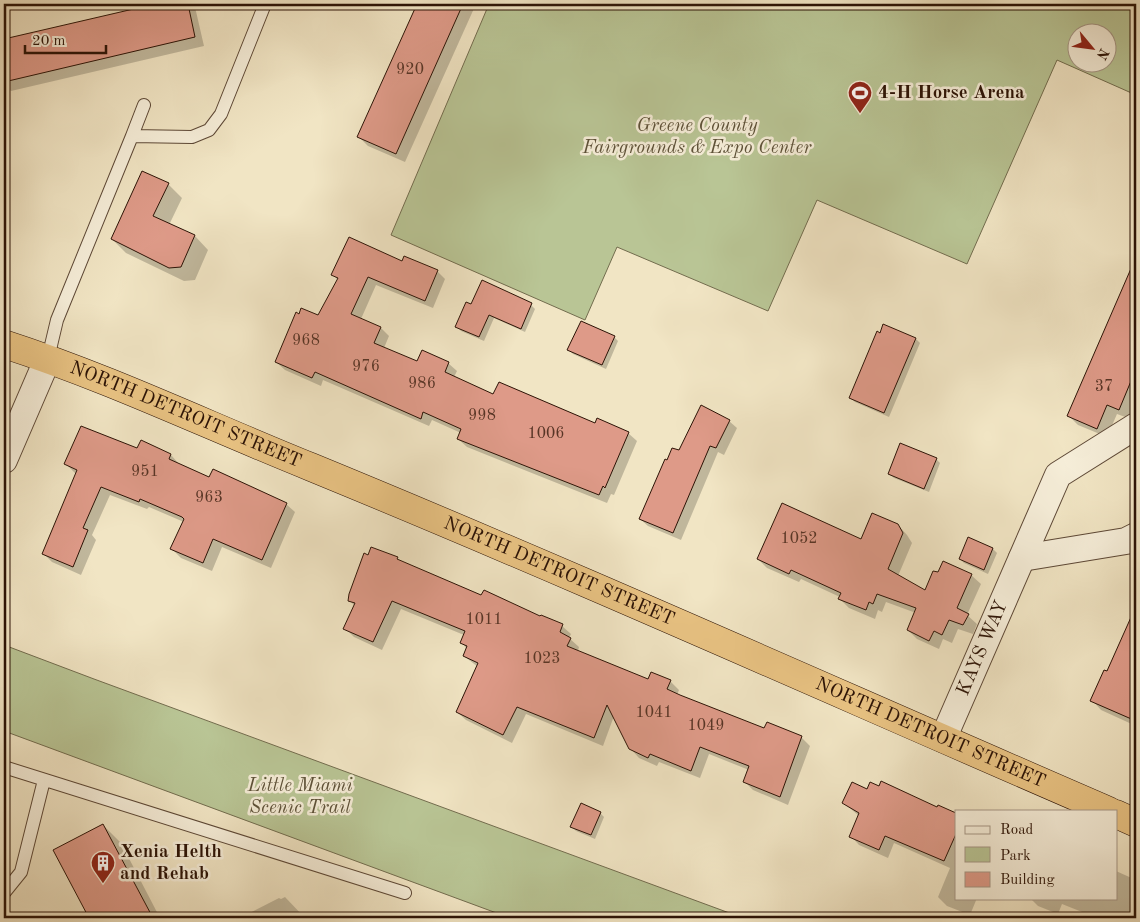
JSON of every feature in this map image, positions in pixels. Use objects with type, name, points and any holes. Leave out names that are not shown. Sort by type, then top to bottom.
[{"type":"highway","name":"NORTH DETROIT STREET","points":[[4,344],[48,358],[144,396],[383,497],[1107,810]]},
{"type":"highway","points":[[1118,815],[1136,823]]},
{"type":"street","points":[[4,460],[48,358]]},
{"type":"street","name":"KAYS WAY","points":[[943,739],[1058,474],[1136,426]]},
{"type":"street","points":[[1022,558],[1126,542],[1136,536]]},
{"type":"lane","points":[[132,136],[192,137],[209,130],[222,114],[265,4]]},
{"type":"lane","points":[[48,358],[57,320],[144,105]]},
{"type":"lane","points":[[4,767],[405,893]]},
{"type":"lane","points":[[4,893],[21,872],[44,780]]},
{"type":"green space","name":"Greene County Fairgrounds & Expo Center","points":[[489,4],[1136,4],[1136,95],[1084,72],[1118,72],[1118,22],[1068,22],[1068,65],[1057,60],[967,264],[817,200],[768,311],[617,247],[585,320],[391,235]]},
{"type":"green space","name":"Little Miami Scenic Trail","points":[[4,645],[743,918],[510,918],[4,731]]},
{"type":"building","points":[[155,4],[188,4],[195,37],[4,82],[4,39]]},
{"type":"building","points":[[417,4],[463,4],[396,154],[357,137]]},
{"type":"building","points":[[142,171],[169,183],[153,216],[195,235],[181,267],[169,268],[111,239]]},
{"type":"building","points":[[349,237],[402,261],[404,256],[438,270],[425,301],[368,277],[351,314],[381,327],[374,343],[417,361],[422,350],[449,362],[445,372],[493,394],[499,382],[595,423],[597,418],[629,432],[605,488],[603,486],[599,495],[457,439],[461,429],[423,412],[421,419],[315,372],[312,378],[275,362],[296,312],[299,314],[301,308],[318,315],[338,278],[331,275]]},
{"type":"building","points":[[1136,257],[1136,369],[1119,410],[1107,405],[1097,429],[1067,416]]},
{"type":"building","points":[[482,280],[532,303],[521,329],[489,315],[479,337],[455,327],[466,302],[471,304]]},
{"type":"building","points":[[581,321],[615,336],[602,365],[567,350]]},
{"type":"building","points":[[883,324],[916,338],[884,413],[849,398],[877,331],[880,333]]},
{"type":"building","points":[[701,405],[730,420],[716,448],[710,446],[673,533],[639,519],[665,459],[667,460],[672,448],[679,450]]},
{"type":"building","points":[[81,426],[137,448],[141,440],[171,454],[169,459],[209,477],[213,469],[287,503],[262,560],[213,539],[203,563],[170,549],[184,519],[182,517],[140,499],[139,502],[101,487],[83,528],[88,530],[73,567],[42,554],[77,470],[64,464]]},
{"type":"building","points":[[900,443],[937,458],[924,489],[888,474]]},
{"type":"building","points":[[782,503],[861,539],[872,513],[898,524],[903,533],[888,569],[925,590],[933,571],[938,572],[943,561],[972,574],[957,608],[969,614],[963,625],[949,620],[942,635],[934,631],[929,641],[907,630],[916,608],[877,594],[873,604],[869,602],[866,610],[838,599],[841,593],[791,570],[789,574],[757,559]]},
{"type":"building","points":[[968,537],[993,548],[984,570],[959,559]]},
{"type":"building","points":[[371,547],[398,557],[397,559],[481,595],[484,590],[540,616],[563,624],[560,632],[571,638],[567,646],[648,679],[651,672],[671,680],[667,689],[764,728],[767,722],[802,736],[780,797],[743,782],[749,766],[700,747],[691,771],[650,754],[648,758],[629,749],[607,705],[594,738],[517,707],[503,735],[456,712],[478,663],[463,656],[467,646],[460,643],[465,631],[392,601],[373,642],[343,629],[355,603],[348,601],[349,594],[364,553],[368,555]]},
{"type":"building","points":[[1136,606],[1136,721],[1090,701],[1104,670],[1107,671]]},
{"type":"building","points":[[881,781],[937,807],[938,805],[955,813],[955,836],[944,861],[885,836],[879,850],[849,837],[859,813],[842,803],[852,782],[867,789],[870,782],[879,786]]},
{"type":"building","points":[[581,803],[601,812],[591,835],[570,827]]},
{"type":"building","name":"Xenia Helth and Rehab","points":[[103,824],[153,918],[89,918],[53,850]]},
{"type":"place","name":"4-H Horse Arena","points":[[860,114]]},
{"type":"place","name":"Xenia Helth and Rehab","points":[[103,884]]}]
